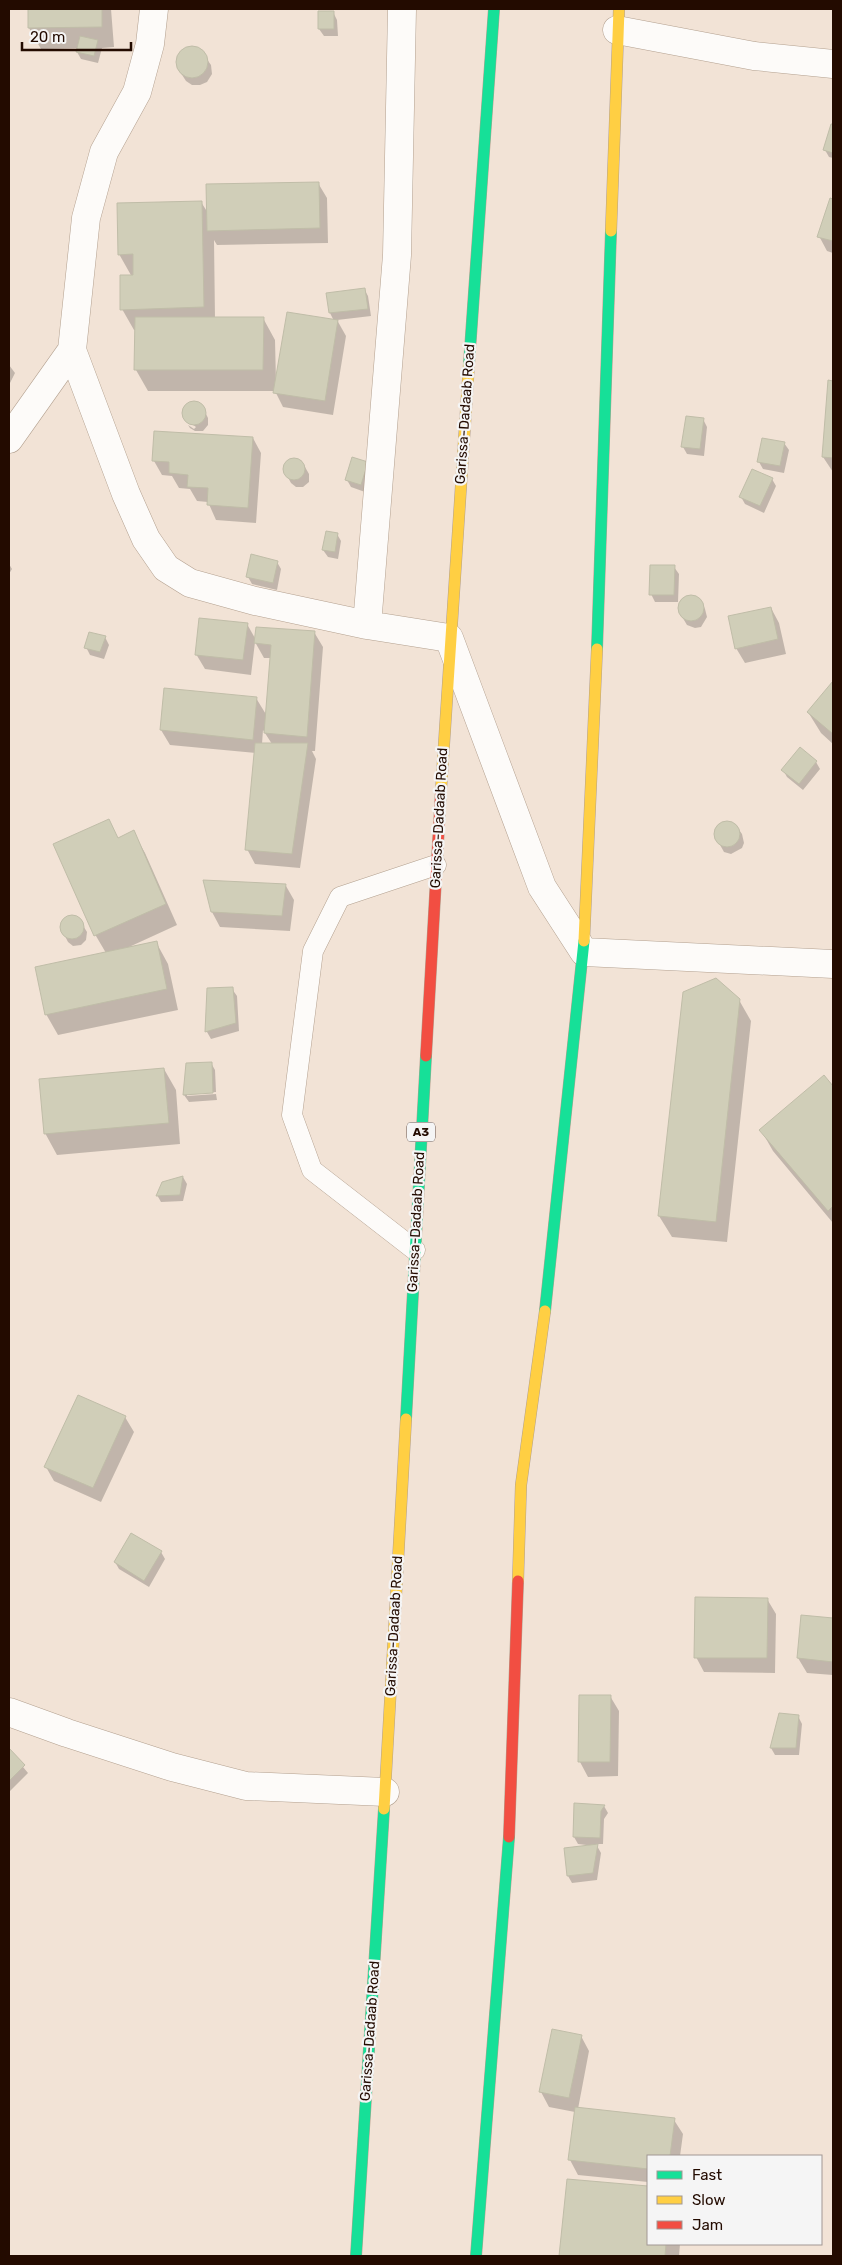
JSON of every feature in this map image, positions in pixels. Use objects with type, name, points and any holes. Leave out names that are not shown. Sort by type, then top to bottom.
[{"type":"main road","name":"Garissa-Dadaab Road","points":[[356,2256],[385,1792],[449,638],[494,9]]},
{"type":"main road","points":[[476,2256],[511,1815],[520,1486],[545,1308],[584,952],[598,614],[618,19]]},
{"type":"street","points":[[154,9],[150,44],[137,92],[104,152],[86,218],[72,350],[126,494],[146,539],[166,568],[190,583],[255,601],[367,625],[449,638],[542,887],[584,952],[833,964]]},
{"type":"street","points":[[367,625],[397,255],[402,9]]},
{"type":"street","points":[[618,19],[754,56],[833,64]]},
{"type":"street","points":[[9,439],[72,350]]},
{"type":"street","points":[[9,1712],[164,1764],[246,1786],[385,1792]]},
{"type":"lane","points":[[415,1250],[312,1170],[292,1115],[313,951],[340,897],[436,865]]},
{"type":"building","points":[[28,9],[102,9],[102,27],[28,28]]},
{"type":"building","points":[[318,11],[334,11],[334,29],[318,29]]},
{"type":"building","points":[[80,36],[98,40],[94,56],[76,52]]},
{"type":"building","points":[[192,46],[198,47],[203,51],[207,56],[207,68],[203,73],[198,77],[192,78],[186,77],[181,73],[177,68],[176,62],[177,56],[181,51],[186,47]]},
{"type":"building","points":[[831,124],[833,124],[833,153],[823,150]]},
{"type":"building","points":[[319,182],[320,228],[207,231],[206,184]]},
{"type":"building","points":[[830,198],[833,199],[833,241],[817,237]]},
{"type":"building","points":[[202,201],[204,307],[120,310],[120,275],[133,275],[133,254],[118,255],[117,203]]},
{"type":"building","points":[[365,288],[368,309],[329,313],[326,293]]},
{"type":"building","points":[[287,312],[338,320],[325,401],[273,393]]},
{"type":"building","points":[[135,317],[264,317],[263,370],[134,370]]},
{"type":"building","points":[[828,380],[833,381],[833,458],[822,457]]},
{"type":"building","points":[[194,401],[202,405],[206,413],[202,421],[194,425],[186,421],[182,413],[186,405]]},
{"type":"building","points":[[686,416],[704,418],[700,449],[681,447]]},
{"type":"building","points":[[154,431],[253,437],[248,508],[207,505],[208,488],[187,487],[188,475],[169,473],[169,462],[152,461]]},
{"type":"building","points":[[762,438],[785,442],[780,466],[757,462]]},
{"type":"building","points":[[352,457],[368,462],[361,485],[345,480]]},
{"type":"building","points":[[290,458],[298,458],[305,465],[305,473],[298,480],[290,480],[283,473],[283,465]]},
{"type":"building","points":[[752,469],[773,478],[760,506],[739,497]]},
{"type":"building","points":[[326,531],[338,533],[335,552],[322,550]]},
{"type":"building","points":[[251,554],[278,561],[273,583],[246,577]]},
{"type":"building","points":[[650,565],[675,565],[674,595],[649,595]]},
{"type":"building","points":[[691,595],[700,599],[704,608],[700,617],[691,621],[682,617],[678,608],[682,599]]},
{"type":"building","points":[[771,607],[778,639],[735,649],[728,616]]},
{"type":"building","points":[[199,618],[248,623],[243,660],[195,655]]},
{"type":"building","points":[[256,627],[315,631],[307,737],[264,733],[271,645],[254,643]]},
{"type":"building","points":[[89,632],[106,636],[100,652],[84,648]]},
{"type":"building","points":[[833,681],[833,734],[807,712]]},
{"type":"building","points":[[164,688],[257,697],[253,740],[160,730]]},
{"type":"building","points":[[255,743],[308,743],[292,854],[245,850]]},
{"type":"building","points":[[800,747],[817,761],[799,784],[781,770]]},
{"type":"building","points":[[109,819],[118,838],[134,830],[166,904],[94,936],[53,844]]},
{"type":"building","points":[[727,821],[736,825],[740,834],[736,843],[727,847],[718,843],[714,834],[718,825]]},
{"type":"building","points":[[203,880],[286,884],[282,916],[211,912]]},
{"type":"building","points":[[72,915],[80,919],[84,927],[80,935],[72,939],[64,935],[60,927],[64,919]]},
{"type":"building","points":[[157,941],[167,989],[45,1015],[35,967]]},
{"type":"building","points":[[716,978],[740,999],[716,1222],[658,1216],[683,992]]},
{"type":"building","points":[[233,987],[236,1023],[205,1032],[207,988]]},
{"type":"building","points":[[212,1062],[213,1093],[183,1095],[186,1063]]},
{"type":"building","points":[[164,1068],[169,1123],[44,1134],[39,1079]]},
{"type":"building","points":[[824,1075],[833,1086],[833,1206],[828,1211],[759,1130]]},
{"type":"building","points":[[183,1176],[180,1195],[156,1196],[162,1182]]},
{"type":"building","points":[[78,1395],[126,1416],[93,1488],[44,1467]]},
{"type":"building","points":[[131,1533],[162,1551],[144,1581],[114,1562]]},
{"type":"building","points":[[695,1597],[768,1598],[767,1658],[694,1658]]},
{"type":"building","points":[[801,1615],[833,1618],[833,1662],[797,1658]]},
{"type":"building","points":[[579,1695],[611,1695],[610,1762],[578,1762]]},
{"type":"building","points":[[779,1713],[799,1715],[796,1748],[770,1748]]},
{"type":"building","points":[[9,1748],[25,1765],[9,1781]]},
{"type":"building","points":[[574,1803],[605,1805],[601,1811],[600,1838],[573,1837]]},
{"type":"building","points":[[598,1844],[593,1873],[567,1876],[564,1848]]},
{"type":"building","points":[[552,2029],[582,2035],[569,2098],[539,2092]]},
{"type":"building","points":[[575,2107],[675,2118],[670,2155],[647,2155],[647,2169],[568,2160]]},
{"type":"building","points":[[567,2179],[647,2186],[647,2245],[666,2245],[665,2256],[559,2256]]},
{"type":"traffic: fast","points":[[469,364],[494,9]]},
{"type":"traffic: fast","points":[[597,649],[611,231]]},
{"type":"traffic: fast","points":[[545,1311],[584,941]]},
{"type":"traffic: fast","points":[[406,1419],[426,1056]]},
{"type":"traffic: fast","points":[[356,2256],[384,1809]]},
{"type":"traffic: fast","points":[[476,2256],[509,1837]]},
{"type":"traffic: slow","points":[[611,231],[619,9]]},
{"type":"traffic: slow","points":[[441,790],[469,364]]},
{"type":"traffic: slow","points":[[584,941],[597,649]]},
{"type":"traffic: slow","points":[[518,1581],[521,1485],[545,1311]]},
{"type":"traffic: slow","points":[[384,1809],[406,1419]]},
{"type":"traffic: jam","points":[[426,1056],[441,790]]},
{"type":"traffic: jam","points":[[509,1837],[518,1581]]}]
